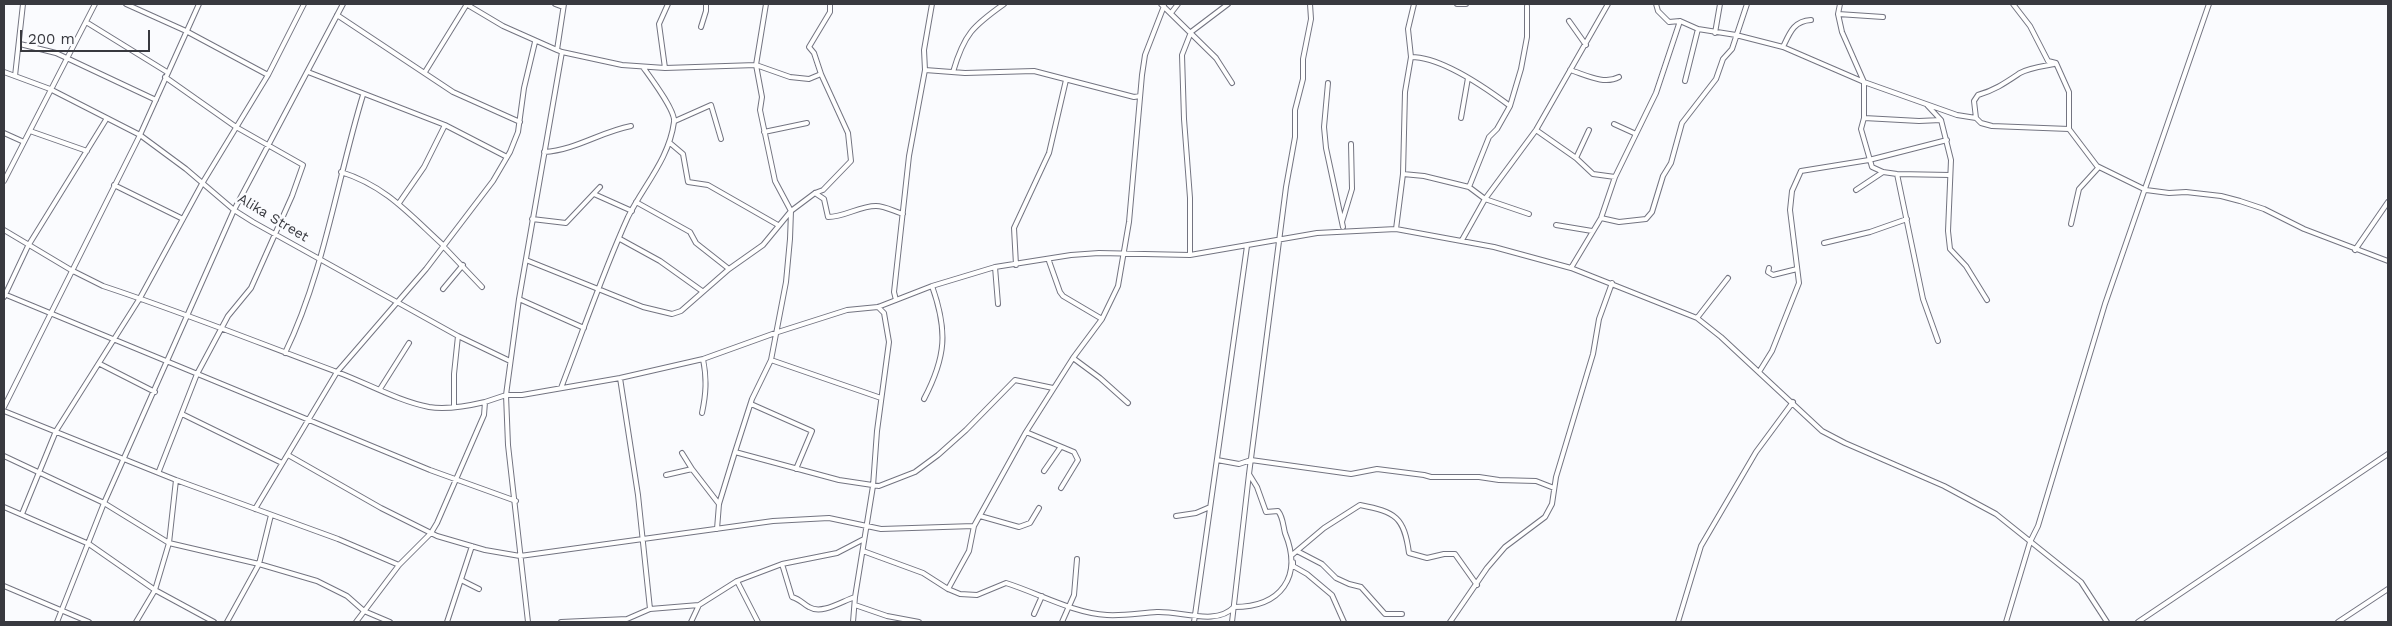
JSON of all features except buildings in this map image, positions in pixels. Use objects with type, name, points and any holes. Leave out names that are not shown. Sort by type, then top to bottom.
[{"type":"street","points":[[15,76],[24,4]]},
{"type":"street","points":[[4,181],[95,4]]},
{"type":"street","points":[[126,4],[186,31],[268,75]]},
{"type":"street","points":[[142,11],[145,4]]},
{"type":"street","points":[[199,4],[140,135],[71,270],[52,313],[4,409],[124,459],[159,471],[176,480],[338,539],[400,565]]},
{"type":"street","points":[[22,514],[56,431],[140,298],[203,182],[268,75],[304,4]]},
{"type":"street","points":[[57,622],[104,503],[155,392],[167,360],[234,210],[342,4]]},
{"type":"street","points":[[425,72],[466,4],[535,42],[562,52],[622,65],[665,68],[756,65],[790,77],[809,80],[821,74]]},
{"type":"street","points":[[555,4],[563,6],[556,50]]},
{"type":"street","points":[[665,68],[659,24],[668,4]]},
{"type":"street","points":[[701,27],[706,4]]},
{"type":"street","points":[[717,529],[719,504],[735,452],[751,404],[771,360],[778,332],[786,282],[791,211],[775,181],[764,132],[756,65],[766,4]]},
{"type":"street","points":[[526,260],[636,305],[672,314],[688,306],[702,291],[716,282],[729,269],[763,245],[791,211],[834,181],[852,161],[848,133],[821,74],[814,53],[809,47],[830,12],[830,4]]},
{"type":"street","points":[[896,300],[894,292],[909,156],[925,70],[924,50],[932,4]]},
{"type":"street","points":[[953,72],[964,40],[969,32],[1004,4]]},
{"type":"street","points":[[1171,13],[1178,4]]},
{"type":"street","points":[[1190,255],[1190,198],[1184,119],[1182,55],[1191,32],[1228,4]]},
{"type":"street","points":[[1232,622],[1286,187],[1295,137],[1295,110],[1303,79],[1303,59],[1311,19],[1310,4]]},
{"type":"street","points":[[1396,229],[1403,174],[1406,92],[1411,57],[1408,29],[1414,4]]},
{"type":"street","points":[[1457,4],[1466,4]]},
{"type":"street","points":[[1462,240],[1485,199],[1536,130],[1608,4]]},
{"type":"street","points":[[1656,4],[1658,11],[1669,22],[1680,21],[1698,29],[1715,33],[1736,34],[1784,47],[1864,82],[1956,116],[1976,118]]},
{"type":"street","points":[[1715,33],[1720,4]]},
{"type":"street","points":[[1602,218],[1619,222],[1646,219],[1652,212],[1663,176],[1671,163],[1682,123],[1716,80],[1723,59],[1732,49],[1747,4]]},
{"type":"street","points":[[1840,4],[1838,14],[1844,37],[1864,82],[1864,118],[1861,129],[1872,167],[1883,172],[1897,174],[1950,175]]},
{"type":"street","points":[[2013,4],[2030,26],[2048,62],[2056,63]]},
{"type":"street","points":[[2006,622],[2030,542],[2038,526],[2105,304],[2209,4]]},
{"type":"street","points":[[948,589],[969,551],[974,526],[1026,432],[1073,358],[1102,319],[1118,286],[1124,255],[1145,55],[1163,5],[1216,58],[1232,83]]},
{"type":"street","points":[[1469,188],[1489,137],[1497,129],[1510,106],[1521,69],[1527,37],[1527,6]]},
{"type":"street","points":[[1838,14],[1883,17]]},
{"type":"street","points":[[337,15],[453,92],[520,122]]},
{"type":"street","points":[[1784,47],[1790,30],[1802,20],[1811,20]]},
{"type":"street","points":[[1569,21],[1586,45]]},
{"type":"street","points":[[1571,268],[1592,231],[1602,218],[1615,178],[1656,93],[1680,21]]},
{"type":"street","points":[[86,22],[166,75],[236,127],[303,165],[251,288],[221,329],[197,374],[159,471]]},
{"type":"street","points":[[1685,81],[1698,29]]},
{"type":"street","points":[[255,509],[337,372],[444,246],[493,181],[507,157],[520,122],[524,88],[535,42]]},
{"type":"street","points":[[20,44],[66,58],[156,100]]},
{"type":"street","points":[[528,622],[516,501],[508,445],[506,395],[532,219],[562,52]]},
{"type":"street","points":[[1411,57],[1422,57],[1439,63],[1468,78],[1510,106]]},
{"type":"street","points":[[2056,63],[2020,73],[2013,80],[1997,89],[1978,95],[1974,101],[1976,118],[1981,123],[1992,126],[2070,130]]},
{"type":"street","points":[[2056,63],[2069,92],[2070,130],[2099,167],[2146,190],[2221,196],[2240,201],[2264,209],[2304,229],[2355,250],[2388,261]]},
{"type":"street","points":[[562,388],[584,328],[636,202],[645,185],[656,172],[670,143],[675,121],[664,98],[643,67]]},
{"type":"street","points":[[925,70],[953,72],[1034,71],[1134,97],[1140,96]]},
{"type":"street","points":[[1570,70],[1600,79],[1614,80],[1619,77]]},
{"type":"street","name":"Alika Street","points":[[4,72],[50,89],[140,135],[203,182],[234,210],[458,336],[510,361]]},
{"type":"street","points":[[308,72],[363,95],[445,125],[507,157]]},
{"type":"street","points":[[1461,118],[1468,78]]},
{"type":"street","points":[[1016,265],[1014,228],[1049,153],[1066,80]]},
{"type":"street","points":[[1328,83],[1324,127],[1326,148],[1342,224],[1352,230]]},
{"type":"street","points":[[285,354],[320,259],[341,172],[363,95]]},
{"type":"street","points":[[1925,103],[1941,120],[1951,160],[1948,231],[1950,249],[1966,266],[1987,300]]},
{"type":"street","points":[[675,121],[711,105],[722,139]]},
{"type":"street","points":[[107,118],[28,246],[4,295],[457,480],[516,501]]},
{"type":"street","points":[[1864,118],[1919,121],[1941,120]]},
{"type":"street","points":[[764,132],[807,123]]},
{"type":"street","points":[[1614,124],[1636,134]]},
{"type":"street","points":[[399,204],[424,168],[445,125]]},
{"type":"street","points":[[544,152],[581,145],[602,133],[631,126]]},
{"type":"street","points":[[1536,130],[1576,158],[1593,174],[1615,178]]},
{"type":"street","points":[[1576,158],[1589,130]]},
{"type":"street","points":[[30,131],[87,151]]},
{"type":"street","points":[[4,133],[24,142]]},
{"type":"street","points":[[1759,372],[1772,351],[1799,283],[1790,210],[1792,191],[1798,175],[1805,169],[1819,169],[1869,160],[1947,140]]},
{"type":"street","points":[[670,143],[683,154],[688,182],[708,184],[778,225]]},
{"type":"street","points":[[1332,232],[1342,224],[1352,190],[1351,144]]},
{"type":"street","points":[[2071,224],[2079,189],[2099,167]]},
{"type":"street","points":[[341,172],[374,185],[399,204],[444,246],[482,287]]},
{"type":"street","points":[[1856,190],[1883,172]]},
{"type":"street","points":[[1403,174],[1424,176],[1469,188],[1485,199],[1529,214]]},
{"type":"street","points":[[1897,174],[1923,299],[1938,341]]},
{"type":"street","points":[[114,185],[183,219]]},
{"type":"street","points":[[532,219],[566,223],[600,187]]},
{"type":"street","points":[[815,193],[824,200],[828,217],[836,217],[854,210],[874,206],[885,207],[903,214]]},
{"type":"street","points":[[594,194],[632,212]]},
{"type":"street","points":[[636,202],[690,232],[696,243],[729,269]]},
{"type":"street","points":[[2355,250],[2388,204]]},
{"type":"street","points":[[1824,244],[1870,232],[1907,219]]},
{"type":"street","points":[[1556,225],[1592,231]]},
{"type":"street","points":[[4,230],[28,246],[103,286],[140,298],[337,372],[400,399],[431,407],[485,402],[506,395],[620,378],[703,360],[778,332],[847,310],[878,307],[932,286],[995,267],[1090,254],[1190,255],[1280,239],[1352,230],[1396,229],[1462,240],[1571,268],[1697,318],[1721,337],[1793,402],[1822,431],[1977,502],[1996,514],[2081,582],[2107,622]]},
{"type":"street","points":[[620,239],[660,261],[702,291]]},
{"type":"street","points":[[1194,621],[1247,246]]},
{"type":"street","points":[[1049,260],[1063,296],[1102,319]]},
{"type":"street","points":[[444,289],[463,265]]},
{"type":"street","points":[[995,267],[998,304]]},
{"type":"street","points":[[1769,268],[1768,272],[1773,275],[1797,269]]},
{"type":"street","points":[[1697,318],[1728,278]]},
{"type":"street","points":[[1450,622],[1505,547],[1545,517],[1552,504],[1556,477],[1593,354],[1599,319],[1612,283]]},
{"type":"street","points":[[924,399],[933,382],[942,349],[944,330],[932,286]]},
{"type":"street","points":[[519,299],[584,328]]},
{"type":"street","points":[[853,622],[855,597],[873,486],[888,342],[884,313],[878,307]]},
{"type":"street","points":[[454,406],[454,374],[458,336]]},
{"type":"street","points":[[380,389],[409,343]]},
{"type":"street","points":[[1073,358],[1100,378],[1128,404]]},
{"type":"street","points":[[702,413],[706,394],[706,375],[703,360]]},
{"type":"street","points":[[771,360],[881,398]]},
{"type":"street","points":[[100,364],[155,392]]},
{"type":"street","points":[[620,378],[638,495],[650,609]]},
{"type":"street","points":[[735,452],[873,486],[915,472],[938,455],[966,430],[1015,380],[1053,388]]},
{"type":"street","points":[[356,622],[400,565],[431,533],[457,480],[484,416],[485,402]]},
{"type":"street","points":[[1678,622],[1701,546],[1756,452],[1793,402]]},
{"type":"street","points":[[751,404],[812,431],[796,468]]},
{"type":"street","points":[[182,414],[282,463]]},
{"type":"street","points":[[1026,432],[1060,448],[1074,452],[1078,460],[1061,488]]},
{"type":"street","points":[[1044,471],[1060,448]]},
{"type":"street","points":[[682,453],[719,504]]},
{"type":"street","points":[[2138,622],[2388,454]]},
{"type":"street","points":[[288,455],[381,508],[431,533],[472,546],[520,556],[772,521],[828,518],[881,529],[974,526]]},
{"type":"street","points":[[4,456],[104,503],[169,543],[259,564],[317,581],[347,596],[364,612],[390,622]]},
{"type":"street","points":[[1217,460],[1240,464],[1251,460],[1351,474],[1377,470],[1431,477],[1480,476],[1499,480],[1536,481],[1554,488]]},
{"type":"street","points":[[666,475],[692,469]]},
{"type":"street","points":[[1249,474],[1257,488],[1266,512],[1278,511],[1281,515],[1292,555],[1293,566],[1307,574],[1332,595],[1344,622]]},
{"type":"street","points":[[136,622],[155,590],[169,543],[176,480]]},
{"type":"street","points":[[1234,607],[1253,607],[1282,592],[1289,575],[1292,555],[1324,528],[1360,505],[1373,508],[1399,519],[1406,531],[1409,554],[1427,558],[1444,554],[1455,554],[1477,585]]},
{"type":"street","points":[[4,507],[89,544],[155,590],[214,622]]},
{"type":"street","points":[[1176,516],[1196,513],[1210,507]]},
{"type":"street","points":[[980,516],[1019,527],[1030,524],[1040,508]]},
{"type":"street","points":[[227,622],[259,564],[271,515]]},
{"type":"street","points":[[561,622],[627,620],[650,609],[699,604],[738,581],[782,564],[837,553],[864,539]]},
{"type":"street","points":[[447,622],[472,546]]},
{"type":"street","points":[[863,551],[924,573],[948,589],[960,594],[977,595],[1006,583],[1070,606],[1107,615],[1157,612],[1194,621],[1208,622],[1218,620],[1231,612],[1234,607]]},
{"type":"street","points":[[1297,551],[1322,564],[1336,578],[1361,587],[1385,614],[1402,614]]},
{"type":"street","points":[[1062,622],[1070,606],[1076,582],[1077,559]]},
{"type":"street","points":[[782,564],[792,596],[802,600],[810,608],[823,610],[855,597]]},
{"type":"street","points":[[461,580],[479,588]]},
{"type":"street","points":[[738,581],[758,622]]},
{"type":"street","points":[[4,586],[61,612],[89,622]]},
{"type":"street","points":[[2338,622],[2388,589]]},
{"type":"street","points":[[1034,614],[1042,596]]},
{"type":"street","points":[[691,622],[699,604]]},
{"type":"street","points":[[855,606],[887,616],[919,622]]}]
